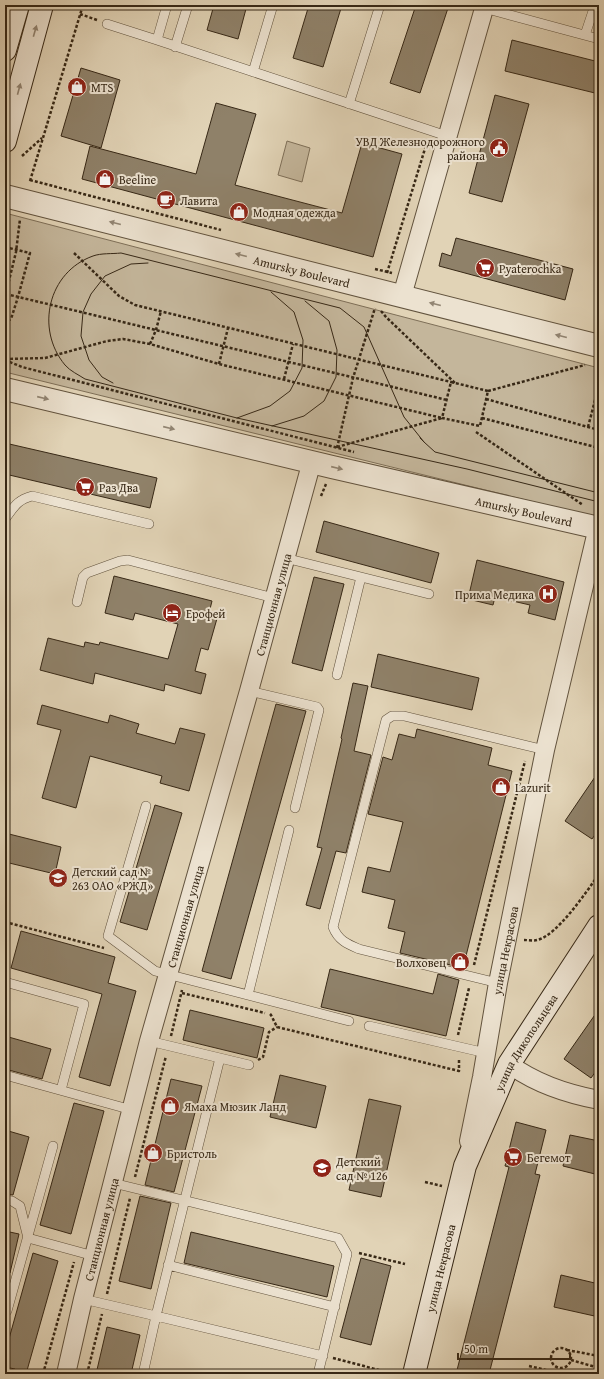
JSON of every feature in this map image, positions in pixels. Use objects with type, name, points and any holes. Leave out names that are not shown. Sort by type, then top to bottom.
[{"type":"street","points":[[5,50],[18,5]]},
{"type":"street","points":[[5,140],[42,5]]},
{"type":"street","points":[[402,296],[439,133],[484,6]]},
{"type":"street","name":"Amursky Boulevard","points":[[5,196],[599,346]]},
{"type":"street","name":"Amursky Boulevard","points":[[5,389],[598,528]]},
{"type":"street","name":"Станционная улица","points":[[66,1374],[83,1299],[149,1041],[249,691],[312,462]]},
{"type":"street","name":"улица Некрасова","points":[[414,1374],[464,1166],[486,1053],[537,748],[598,528]]},
{"type":"street","name":"улица Дикопольцева","points":[[464,1166],[510,1064],[599,926]]},
{"type":"street","points":[[510,1064],[523,1075],[570,1094],[599,1100]]},
{"type":"lane","points":[[157,40],[167,5]]},
{"type":"lane","points":[[175,46],[188,5]]},
{"type":"lane","points":[[253,72],[273,5]]},
{"type":"lane","points":[[349,104],[380,5]]},
{"type":"lane","points":[[585,35],[594,5]]},
{"type":"lane","points":[[484,6],[599,39]]},
{"type":"lane","points":[[107,24],[439,133]]},
{"type":"lane","points":[[5,519],[16,503],[24,498],[32,496],[149,524]]},
{"type":"lane","points":[[285,558],[429,594]]},
{"type":"lane","points":[[78,602],[84,577],[87,573],[120,561],[128,560],[274,598]]},
{"type":"lane","points":[[337,675],[361,577]]},
{"type":"lane","points":[[249,691],[317,707],[319,710],[295,808]]},
{"type":"lane","points":[[498,983],[359,949],[344,942],[336,935],[333,927],[386,720],[392,716],[404,716],[537,748]]},
{"type":"lane","points":[[146,806],[108,936],[155,971],[349,1021]]},
{"type":"lane","points":[[248,995],[289,830]]},
{"type":"lane","points":[[5,982],[84,1004],[61,1090]]},
{"type":"lane","points":[[369,1026],[486,1053]]},
{"type":"lane","points":[[149,1041],[249,1065]]},
{"type":"lane","points":[[143,1374],[184,1200],[220,1058]]},
{"type":"lane","points":[[5,1075],[132,1110]]},
{"type":"lane","points":[[7,1311],[53,1146]]},
{"type":"lane","points":[[113,1183],[338,1238],[347,1254],[318,1374]]},
{"type":"lane","points":[[5,1200],[12,1201],[20,1206],[28,1238]]},
{"type":"lane","points":[[28,1238],[94,1256]]},
{"type":"lane","points":[[168,1266],[335,1307]]},
{"type":"lane","points":[[83,1299],[323,1356]]},
{"type":"path","points":[[28,187],[83,5]]},
{"type":"path","points":[[80,14],[107,24]]},
{"type":"path","points":[[385,277],[439,133]]},
{"type":"path","points":[[22,156],[44,137]]},
{"type":"path","points":[[21,213],[16,249],[5,295],[446,400]]},
{"type":"path","points":[[5,247],[30,253],[11,319],[5,322]]},
{"type":"path","points":[[74,253],[119,296],[135,305],[488,391],[585,365]]},
{"type":"path","points":[[335,454],[353,378],[376,304],[386,317],[455,383]]},
{"type":"path","points":[[150,344],[156,330],[161,311]]},
{"type":"path","points":[[219,364],[228,328]]},
{"type":"path","points":[[5,359],[45,358],[107,341],[123,339],[150,344],[219,364],[480,426],[488,391]]},
{"type":"path","points":[[284,379],[293,344]]},
{"type":"path","points":[[5,359],[22,367],[360,453]]},
{"type":"path","points":[[442,418],[451,382]]},
{"type":"path","points":[[588,426],[599,384]]},
{"type":"path","points":[[486,399],[599,430]]},
{"type":"path","points":[[337,447],[442,418]]},
{"type":"path","points":[[482,418],[599,448]]},
{"type":"path","points":[[476,432],[585,506]]},
{"type":"path","points":[[249,1065],[263,1056],[269,1032],[277,1027],[459,1071],[458,1032],[471,977],[537,748]]},
{"type":"path","points":[[524,940],[538,940],[560,924],[581,900],[599,874]]},
{"type":"path","points":[[5,930],[6,922],[107,949]]},
{"type":"path","points":[[87,1374],[169,1046],[184,979]]},
{"type":"path","points":[[182,993],[271,1015],[277,1027]]},
{"type":"path","points":[[344,1249],[405,1264]]},
{"type":"path","points":[[558,1368],[553,1365],[551,1359],[555,1349],[561,1348],[599,1356]]},
{"type":"path","points":[[551,1371],[567,1366],[571,1360],[570,1353],[566,1350]]},
{"type":"path","points":[[323,1356],[379,1370]]},
{"type":"path","points":[[571,1360],[599,1368]]},
{"type":"path","points":[[529,1366],[563,1374]]},
{"type":"shaded area","points":[[287,141],[310,148],[302,182],[278,175]]},
{"type":"shaded area","points":[[5,213],[599,368],[599,518],[5,372]]},
{"type":"building","points":[[214,5],[247,5],[238,39],[207,30]]},
{"type":"building","points":[[309,5],[342,5],[323,67],[293,58]]},
{"type":"building","points":[[416,5],[449,5],[420,93],[390,83]]},
{"type":"building","points":[[512,40],[599,62],[599,94],[505,71]]},
{"type":"building","points":[[81,68],[120,80],[101,148],[61,136]]},
{"type":"building","name":"УВД Железнодорожного района","points":[[495,95],[529,104],[502,202],[469,193]]},
{"type":"building","points":[[216,103],[256,114],[235,185],[342,213],[362,143],[402,154],[373,257],[82,179],[90,146],[196,174]]},
{"type":"building","points":[[456,238],[573,269],[565,300],[439,266],[442,253],[451,256]]},
{"type":"building","points":[[5,443],[157,478],[150,508],[5,474]]},
{"type":"building","points":[[324,521],[439,553],[431,583],[316,552]]},
{"type":"building","points":[[477,560],[564,582],[555,620],[528,613],[530,605],[495,597],[493,605],[468,599]]},
{"type":"building","points":[[114,576],[212,601],[209,613],[218,615],[208,650],[201,648],[195,671],[206,674],[201,694],[165,684],[164,691],[95,673],[93,684],[40,670],[48,638],[84,647],[85,642],[99,645],[100,642],[168,659],[178,624],[135,613],[133,620],[105,613]]},
{"type":"building","points":[[314,577],[344,584],[322,671],[292,663]]},
{"type":"building","points":[[378,654],[479,678],[472,710],[371,687]]},
{"type":"building","points":[[353,683],[368,686],[354,751],[371,755],[346,853],[336,851],[320,909],[306,905],[322,848],[317,847],[342,739]]},
{"type":"building","points":[[276,704],[306,711],[231,979],[202,971]]},
{"type":"building","points":[[42,705],[108,723],[110,715],[139,724],[136,733],[175,744],[180,728],[205,734],[189,791],[160,783],[162,776],[90,756],[76,808],[42,798],[61,730],[37,724]]},
{"type":"building","points":[[417,729],[492,748],[488,765],[512,771],[463,968],[400,953],[405,932],[388,928],[395,900],[362,892],[368,867],[390,872],[403,822],[368,814],[383,757],[392,760],[399,734],[415,738]]},
{"type":"building","points":[[599,771],[599,829],[592,839],[565,821]]},
{"type":"building","points":[[155,805],[182,813],[147,930],[120,922]]},
{"type":"building","points":[[5,833],[61,847],[55,874],[5,862]]},
{"type":"building","points":[[21,931],[115,957],[108,983],[136,991],[110,1086],[79,1077],[102,994],[11,968]]},
{"type":"building","points":[[330,969],[433,994],[438,974],[459,980],[446,1036],[321,1007]]},
{"type":"building","points":[[599,1009],[599,1067],[591,1078],[564,1059]]},
{"type":"building","points":[[190,1010],[264,1028],[257,1058],[183,1040]]},
{"type":"building","points":[[5,1036],[51,1049],[42,1079],[5,1069]]},
{"type":"building","points":[[280,1075],[326,1086],[316,1128],[270,1117]]},
{"type":"building","points":[[171,1079],[202,1086],[174,1192],[145,1185]]},
{"type":"building","points":[[369,1099],[401,1106],[381,1197],[349,1190]]},
{"type":"building","points":[[74,1103],[104,1111],[71,1234],[40,1225]]},
{"type":"building","points":[[516,1122],[546,1130],[535,1174],[540,1175],[489,1374],[456,1374],[509,1167],[505,1166]]},
{"type":"building","points":[[5,1130],[29,1137],[13,1195],[5,1194]]},
{"type":"building","points":[[570,1135],[599,1141],[599,1175],[563,1166]]},
{"type":"building","points":[[140,1196],[171,1203],[151,1289],[119,1281]]},
{"type":"building","points":[[5,1231],[19,1234],[10,1273],[5,1272]]},
{"type":"building","points":[[191,1232],[334,1266],[327,1297],[184,1263]]},
{"type":"building","points":[[33,1253],[58,1261],[26,1374],[13,1374],[15,1369],[5,1367],[5,1353]]},
{"type":"building","points":[[361,1258],[391,1266],[371,1345],[340,1337]]},
{"type":"building","points":[[561,1275],[599,1284],[599,1317],[554,1307]]},
{"type":"building","points":[[107,1327],[140,1335],[131,1374],[96,1374]]},
{"type":"tram line","points":[[424,442],[404,417],[364,327],[340,308],[121,253],[96,255],[78,264],[65,275],[56,288],[51,303],[49,319],[50,335],[56,351],[65,365],[85,379],[237,418],[467,469],[599,502]]},
{"type":"tram line","points":[[113,383],[102,377],[89,360],[81,336],[83,312],[91,294],[105,276],[131,264],[148,263]]},
{"type":"tram line","points":[[237,418],[270,406],[290,391],[302,368],[303,340],[294,312],[271,292]]},
{"type":"tram line","points":[[272,426],[304,416],[324,401],[336,377],[337,350],[329,321],[305,301]]},
{"type":"tram line","points":[[420,438],[435,452],[599,493]]},
{"type":"place","name":"MTS","points":[[77,87]]},
{"type":"place","name":"УВД Железнодорожного района","points":[[499,148]]},
{"type":"place","name":"Beeline","points":[[105,179]]},
{"type":"place","name":"Лавита","points":[[166,200]]},
{"type":"place","name":"Модная одежда","points":[[239,212]]},
{"type":"place","name":"Pyaterochka","points":[[485,268]]},
{"type":"place","name":"Раз Два","points":[[85,487]]},
{"type":"place","name":"Прима Медика","points":[[548,594]]},
{"type":"place","name":"Ерофей","points":[[172,613]]},
{"type":"place","name":"Lazurit","points":[[501,787]]},
{"type":"place","name":"Детский сад № 263 ОАО «РЖД»","points":[[58,878]]},
{"type":"place","name":"Волховец","points":[[460,962]]},
{"type":"place","name":"Ямаха Мюзик Ланд","points":[[170,1106]]},
{"type":"place","name":"Бристоль","points":[[153,1153]]},
{"type":"place","name":"Бегемот","points":[[513,1157]]},
{"type":"place","name":"Детский сад № 126","points":[[322,1168]]}]
